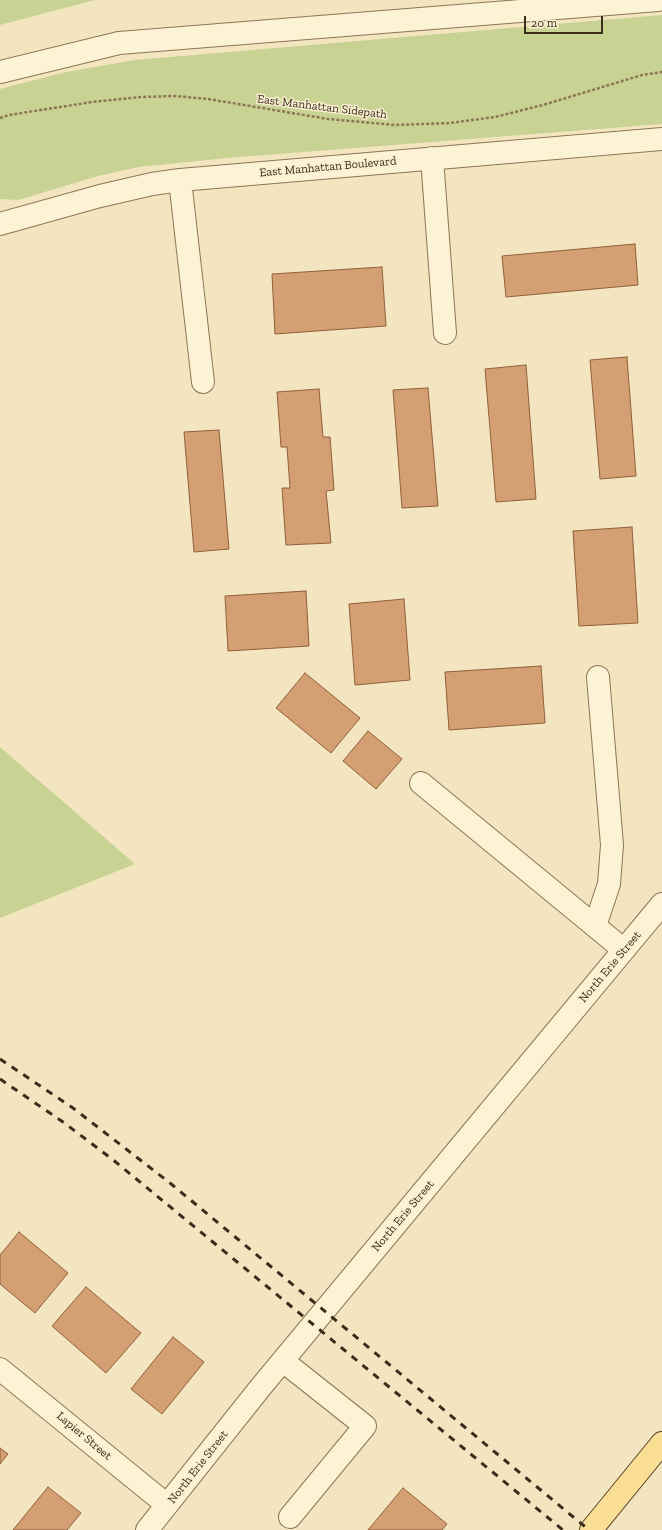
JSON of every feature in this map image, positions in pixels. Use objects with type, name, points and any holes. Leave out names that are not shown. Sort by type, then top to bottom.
[{"type":"main road","points":[[591,1530],[662,1443]]},
{"type":"street","points":[[0,72],[119,43],[658,0]]},
{"type":"street","name":"East Manhattan Boulevard","points":[[0,224],[100,196],[152,184],[180,180],[662,139]]},
{"type":"street","points":[[432,158],[445,333]]},
{"type":"street","points":[[180,180],[203,382]]},
{"type":"street","points":[[595,926],[609,884],[612,845],[598,677]]},
{"type":"street","points":[[421,783],[624,950]]},
{"type":"street","name":"North Erie Street","points":[[147,1530],[283,1361],[662,904]]},
{"type":"street","points":[[283,1361],[365,1426],[290,1517]]},
{"type":"street","name":"Lapier Street","points":[[0,1369],[167,1505]]},
{"type":"path","name":"East Manhattan Sidepath","points":[[0,118],[9,115],[92,102],[141,97],[175,96],[208,99],[328,119],[395,125],[450,123],[495,117],[543,105],[642,75],[662,72]]},
{"type":"green space","points":[[0,0],[95,0],[0,25]]},
{"type":"green space","points":[[662,15],[662,124],[227,158],[139,167],[98,176],[18,200],[0,199],[0,89],[66,72],[135,60]]},
{"type":"green space","points":[[0,747],[135,864],[0,918]]},
{"type":"building","points":[[635,244],[638,285],[506,297],[502,256]]},
{"type":"building","points":[[382,267],[386,326],[275,334],[272,274]]},
{"type":"building","points":[[627,357],[636,476],[600,479],[590,360]]},
{"type":"building","points":[[526,365],[536,499],[496,502],[485,369]]},
{"type":"building","points":[[428,388],[438,506],[402,508],[393,390]]},
{"type":"building","points":[[319,389],[323,437],[330,437],[334,490],[326,491],[331,543],[286,545],[282,488],[290,488],[287,447],[281,447],[277,392]]},
{"type":"building","points":[[219,430],[229,549],[194,552],[184,432]]},
{"type":"building","points":[[632,527],[638,623],[579,626],[573,531]]},
{"type":"building","points":[[306,591],[309,646],[228,651],[225,596]]},
{"type":"building","points":[[404,599],[410,680],[355,685],[349,604]]},
{"type":"building","points":[[541,666],[545,723],[449,730],[445,672]]},
{"type":"building","points":[[305,673],[360,718],[331,753],[276,708]]},
{"type":"building","points":[[368,731],[402,759],[376,789],[343,761]]},
{"type":"building","points":[[19,1232],[68,1273],[35,1313],[0,1284],[0,1255]]},
{"type":"building","points":[[86,1287],[141,1333],[106,1373],[52,1326]]},
{"type":"building","points":[[173,1337],[204,1362],[162,1414],[131,1389]]},
{"type":"building","points":[[0,1448],[8,1454],[0,1464]]},
{"type":"building","points":[[48,1487],[81,1513],[67,1530],[13,1530]]},
{"type":"building","points":[[403,1488],[447,1524],[442,1530],[368,1530]]},
{"type":"railway","points":[[0,1059],[73,1108],[170,1183],[589,1530]]},
{"type":"railway","points":[[0,1079],[63,1122],[112,1159],[563,1530]]}]
